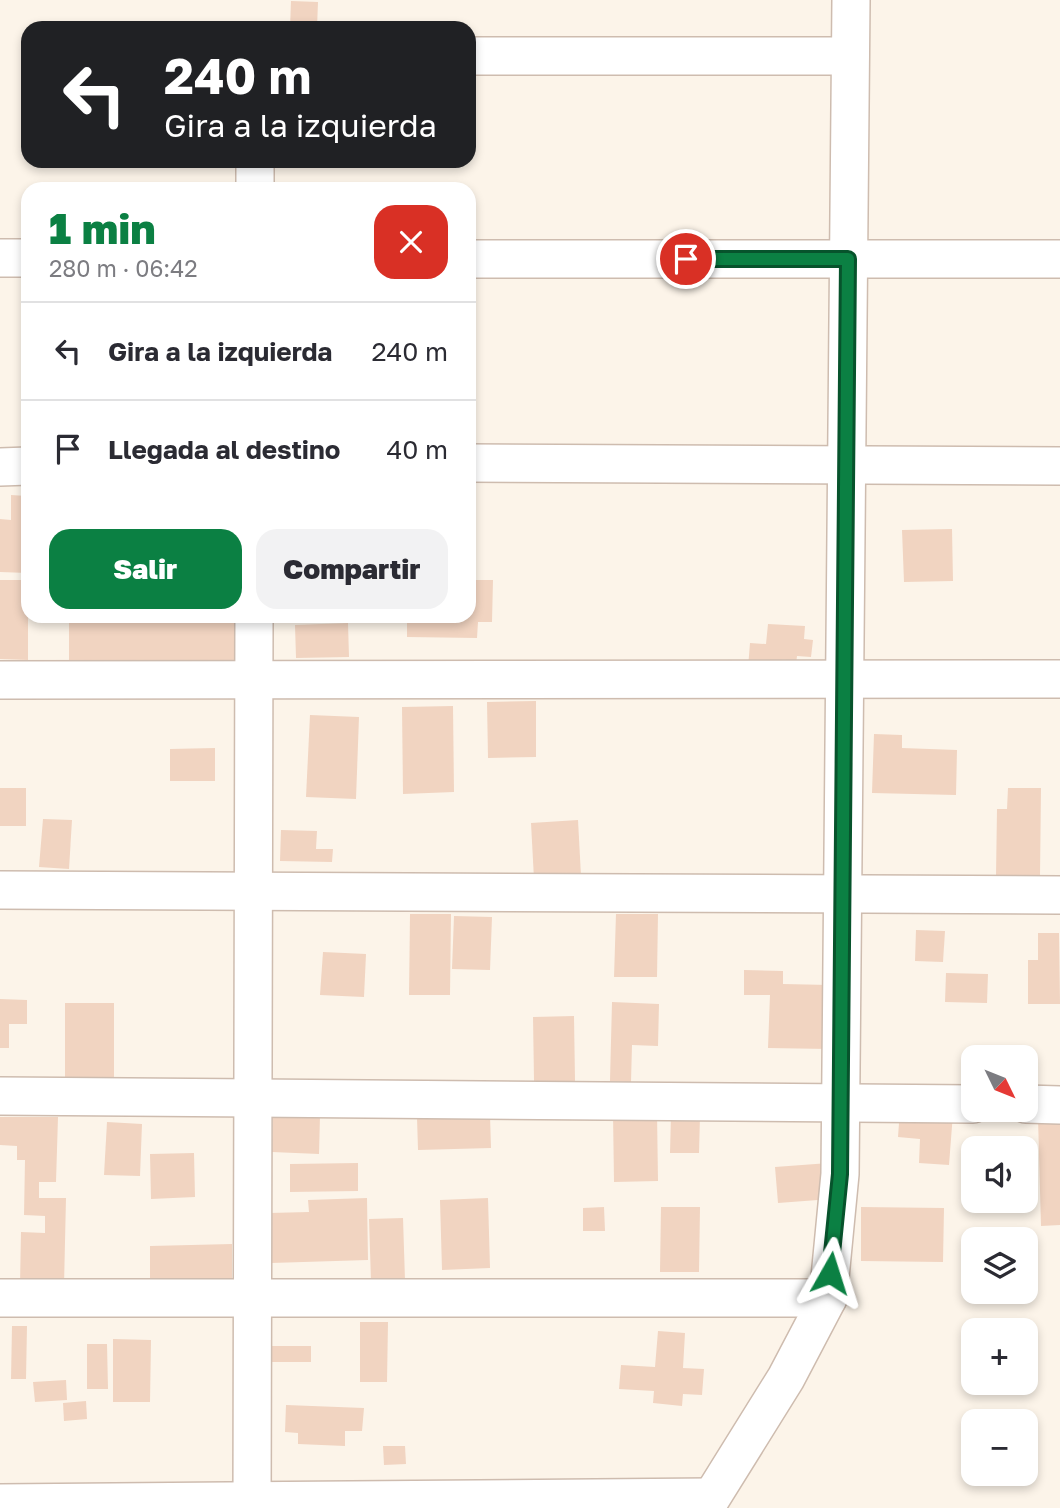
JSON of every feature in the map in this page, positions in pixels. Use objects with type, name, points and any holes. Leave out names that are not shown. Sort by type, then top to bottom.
[{"type":"street","points":[[0,1503],[708,1503],[786,1378],[828,1298],[840,1174],[851,0]]},
{"type":"street","points":[[476,56],[850,56]]},
{"type":"street","points":[[0,258],[21,258]]},
{"type":"street","points":[[476,259],[1060,259]]},
{"type":"street","points":[[476,463],[1060,466]]},
{"type":"street","points":[[0,467],[21,466]]},
{"type":"street","points":[[252,1504],[254,623]]},
{"type":"street","points":[[0,680],[1060,679]]},
{"type":"street","points":[[0,890],[1060,895]]},
{"type":"street","points":[[0,1096],[961,1104]]},
{"type":"street","points":[[1038,1104],[1060,1105]]},
{"type":"street","points":[[0,1298],[828,1298]]},
{"type":"building","points":[[291,1],[318,2],[317,21],[290,21]]},
{"type":"building","points":[[11,495],[21,496],[21,573],[0,572],[0,519],[11,520]]},
{"type":"building","points":[[952,529],[953,581],[904,582],[902,530]]},
{"type":"building","points":[[0,580],[21,580],[21,623],[28,623],[28,660],[0,659]]},
{"type":"building","points":[[476,580],[493,580],[492,622],[478,622],[477,638],[407,637],[407,623],[476,623]]},
{"type":"building","points":[[69,623],[244,623],[245,662],[69,664]]},
{"type":"building","points":[[348,623],[349,657],[296,658],[295,625]]},
{"type":"building","points":[[768,624],[805,626],[804,639],[813,640],[811,657],[797,656],[795,672],[748,668],[750,643],[766,644]]},
{"type":"building","points":[[536,701],[536,757],[488,758],[487,702]]},
{"type":"building","points":[[453,706],[454,792],[403,794],[402,707]]},
{"type":"building","points":[[310,715],[359,717],[356,799],[306,797]]},
{"type":"building","points":[[874,734],[902,735],[902,748],[957,750],[956,795],[872,793]]},
{"type":"building","points":[[215,748],[215,781],[170,781],[170,749]]},
{"type":"building","points":[[0,788],[26,788],[26,826],[0,826]]},
{"type":"building","points":[[1008,788],[1041,788],[1040,876],[996,876],[997,809],[1007,809]]},
{"type":"building","points":[[43,819],[72,820],[69,869],[39,867]]},
{"type":"building","points":[[578,820],[581,876],[534,879],[531,823]]},
{"type":"building","points":[[281,830],[317,831],[316,849],[333,849],[332,862],[280,861]]},
{"type":"building","points":[[410,914],[451,914],[450,995],[409,995]]},
{"type":"building","points":[[616,914],[658,914],[657,977],[614,977]]},
{"type":"building","points":[[454,916],[492,917],[490,970],[452,969]]},
{"type":"building","points":[[916,930],[945,931],[943,962],[915,961]]},
{"type":"building","points":[[1038,933],[1059,933],[1060,1004],[1028,1004],[1028,960],[1038,960]]},
{"type":"building","points":[[323,952],[366,954],[364,997],[320,995]]},
{"type":"building","points":[[744,970],[783,971],[783,984],[830,985],[829,1049],[768,1048],[770,995],[744,995]]},
{"type":"building","points":[[946,973],[988,974],[987,1003],[945,1002]]},
{"type":"building","points":[[0,999],[27,1000],[27,1024],[9,1024],[9,1048],[0,1048]]},
{"type":"building","points":[[612,1002],[659,1004],[658,1046],[632,1045],[631,1082],[610,1081]]},
{"type":"building","points":[[65,1003],[114,1003],[114,1079],[65,1079]]},
{"type":"building","points":[[574,1016],[575,1081],[534,1081],[533,1017]]},
{"type":"building","points":[[900,1109],[953,1113],[949,1165],[919,1163],[920,1139],[898,1137]]},
{"type":"building","points":[[657,1112],[658,1181],[614,1182],[613,1113]]},
{"type":"building","points":[[273,1114],[320,1116],[319,1154],[272,1152]]},
{"type":"building","points":[[671,1115],[700,1116],[699,1153],[670,1153]]},
{"type":"building","points":[[490,1116],[491,1148],[418,1150],[417,1117]]},
{"type":"building","points":[[0,1117],[58,1117],[56,1182],[39,1182],[39,1198],[66,1198],[64,1286],[20,1285],[21,1232],[45,1233],[45,1216],[24,1215],[25,1160],[17,1160],[17,1146],[0,1145]]},
{"type":"building","points":[[1060,1117],[1060,1225],[1041,1226],[1038,1118]]},
{"type":"building","points":[[107,1122],[142,1124],[140,1176],[104,1175]]},
{"type":"building","points":[[194,1153],[195,1197],[151,1199],[150,1154]]},
{"type":"building","points":[[358,1163],[358,1191],[290,1192],[290,1164]]},
{"type":"building","points":[[829,1163],[831,1199],[778,1203],[775,1167]]},
{"type":"building","points":[[367,1198],[368,1260],[271,1263],[269,1213],[309,1212],[308,1200]]},
{"type":"building","points":[[488,1198],[490,1268],[442,1270],[440,1200]]},
{"type":"building","points":[[604,1207],[605,1231],[583,1231],[583,1208]]},
{"type":"building","points":[[661,1207],[700,1207],[699,1272],[660,1272]]},
{"type":"building","points":[[861,1207],[944,1208],[943,1262],[861,1261]]},
{"type":"building","points":[[403,1218],[405,1280],[371,1281],[369,1219]]},
{"type":"building","points":[[232,1244],[232,1285],[150,1287],[150,1246]]},
{"type":"building","points":[[360,1322],[388,1322],[387,1382],[360,1382]]},
{"type":"building","points":[[12,1326],[27,1326],[26,1379],[11,1379]]},
{"type":"building","points":[[658,1331],[685,1333],[683,1368],[704,1369],[702,1395],[683,1394],[682,1406],[653,1403],[654,1391],[619,1389],[621,1365],[655,1367]]},
{"type":"building","points":[[113,1339],[151,1340],[150,1402],[113,1402]]},
{"type":"building","points":[[87,1344],[107,1344],[108,1389],[87,1389]]},
{"type":"building","points":[[270,1346],[311,1346],[311,1362],[270,1362]]},
{"type":"building","points":[[66,1380],[67,1400],[35,1402],[33,1382]]},
{"type":"building","points":[[86,1401],[87,1419],[64,1421],[63,1403]]},
{"type":"building","points":[[286,1405],[364,1408],[362,1431],[345,1431],[345,1446],[298,1444],[298,1433],[285,1432]]},
{"type":"building","points":[[383,1446],[405,1446],[406,1464],[384,1465]]},
{"type":"route","points":[[686,259],[848,259],[840,1174],[830,1273]]}]
